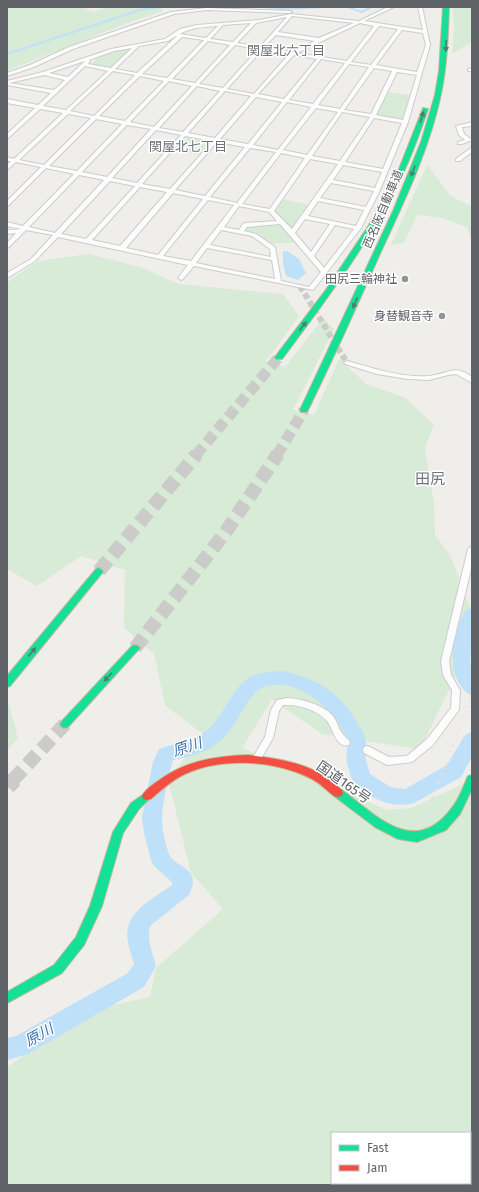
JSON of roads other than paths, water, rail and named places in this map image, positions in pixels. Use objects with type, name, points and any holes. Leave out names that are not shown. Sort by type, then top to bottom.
[{"type":"highway","name":"西名阪自動車道","points":[[279,357],[344,271],[377,218],[397,179],[421,121],[432,83],[436,50],[437,7]]},
{"type":"highway","name":"西名阪自動車道","points":[[304,410],[342,332],[405,190],[424,142],[437,103],[444,66],[446,7]]},
{"type":"highway","points":[[7,682],[99,572]]},
{"type":"highway","points":[[65,724],[135,648]]},
{"type":"highway","name":"国道165号","points":[[7,998],[58,969],[80,941],[96,906],[118,832],[135,806],[152,791],[182,771],[206,763],[256,759],[279,762],[314,775],[379,824],[398,834],[417,837],[442,827],[456,811],[472,780]]},
{"type":"street","points":[[122,248],[292,53],[392,7]]},
{"type":"street","points":[[7,224],[22,229],[122,248],[311,289],[325,273],[358,228],[377,190],[405,122],[428,45],[420,7]]},
{"type":"street","points":[[7,74],[32,66],[71,48],[168,14],[207,9],[261,8],[289,12],[294,15]]},
{"type":"street","points":[[72,61],[105,49],[163,38],[176,29],[188,26],[259,19],[264,12],[261,8]]},
{"type":"street","points":[[88,241],[261,48],[294,15]]},
{"type":"street","points":[[7,83],[45,73],[94,55],[166,40],[174,34],[197,26],[254,22],[294,15],[378,24],[425,32]]},
{"type":"street","points":[[7,276],[33,260],[254,22]]},
{"type":"street","points":[[7,246],[76,173],[169,80],[222,24]]},
{"type":"street","points":[[181,278],[378,24]]},
{"type":"street","points":[[271,211],[343,110],[372,66],[401,28]]},
{"type":"street","points":[[275,33],[320,40]]},
{"type":"street","points":[[174,34],[419,74]]},
{"type":"street","points":[[7,204],[139,74],[181,35]]},
{"type":"street","points":[[7,168],[137,46]]},
{"type":"street","points":[[7,137],[40,108],[94,55]]},
{"type":"street","points":[[160,256],[320,58]]},
{"type":"street","points":[[84,65],[405,122]]},
{"type":"street","points":[[292,233],[317,199],[373,116],[395,70]]},
{"type":"street","points":[[45,73],[70,78]]},
{"type":"street","points":[[7,83],[55,92]]},
{"type":"street","points":[[7,107],[10,102],[279,153],[385,171]]},
{"type":"street","points":[[471,140],[462,135],[459,126],[472,124]]},
{"type":"street","points":[[460,143],[471,140]]},
{"type":"street","points":[[458,160],[472,149]]},
{"type":"street","points":[[7,159],[271,211],[292,233],[325,273]]},
{"type":"street","points":[[329,181],[377,190]]},
{"type":"street","points":[[317,199],[368,208]]},
{"type":"street","points":[[304,217],[358,228]]},
{"type":"street","points":[[240,232],[245,225],[282,222]]},
{"type":"street","points":[[311,256],[333,223]]},
{"type":"street","points":[[221,228],[254,235],[273,248],[278,282]]},
{"type":"street","points":[[7,232],[22,229]]},
{"type":"street","points":[[207,246],[274,260]]},
{"type":"street","points":[[347,363],[364,370],[402,376],[430,378],[453,372],[463,374],[472,380]]},
{"type":"street","points":[[367,750],[388,761],[409,759],[430,742],[455,709],[456,690],[447,675],[445,661],[472,548]]},
{"type":"street","points":[[256,759],[269,738],[275,710],[280,702],[289,701],[303,704],[316,710],[331,720],[338,736],[346,742]]},
{"type":"water","points":[[283,251],[287,251],[299,259],[306,273],[298,280],[286,276],[283,263]]},
{"type":"waterway","points":[[7,54],[140,10],[161,7]]},
{"type":"waterway","points":[[263,7],[282,9],[324,7]]},
{"type":"waterway","points":[[348,7],[361,12],[372,7]]},
{"type":"waterway","name":"原川","points":[[472,614],[466,631],[461,660],[464,674],[472,688]]},
{"type":"waterway","name":"原川","points":[[7,1049],[20,1046],[136,980],[145,966],[140,946],[138,928],[144,918],[182,889],[182,878],[161,860],[154,833],[152,817],[166,754],[191,748],[212,737],[224,725],[245,693],[256,682],[282,678],[295,680],[308,685],[331,702],[341,712],[355,735],[356,759],[362,779],[386,795],[407,797],[454,771],[472,740]]},
{"type":"tunnel","points":[[300,286],[347,363]]},
{"type":"tunnel","points":[[196,455],[279,357]]},
{"type":"tunnel","points":[[277,455],[304,410]]},
{"type":"tunnel","points":[[99,571],[197,454]]},
{"type":"tunnel","points":[[135,648],[225,533],[278,454]]},
{"type":"tunnel","points":[[13,780],[65,724]]},
{"type":"tunnel","points":[[7,786],[13,780]]},
{"type":"railway","points":[[440,780],[472,695]]},
{"type":"railway","points":[[425,819],[440,779]]},
{"type":"place","name":"田尻三輪神社","points":[[405,279]]},
{"type":"place","name":"身替観音寺","points":[[442,316]]},
{"type":"district","name":"関屋北六丁目","points":[[286,50]]},
{"type":"district","name":"関屋北七丁目","points":[[188,146]]},
{"type":"district","name":"田尻","points":[[430,479]]}]
